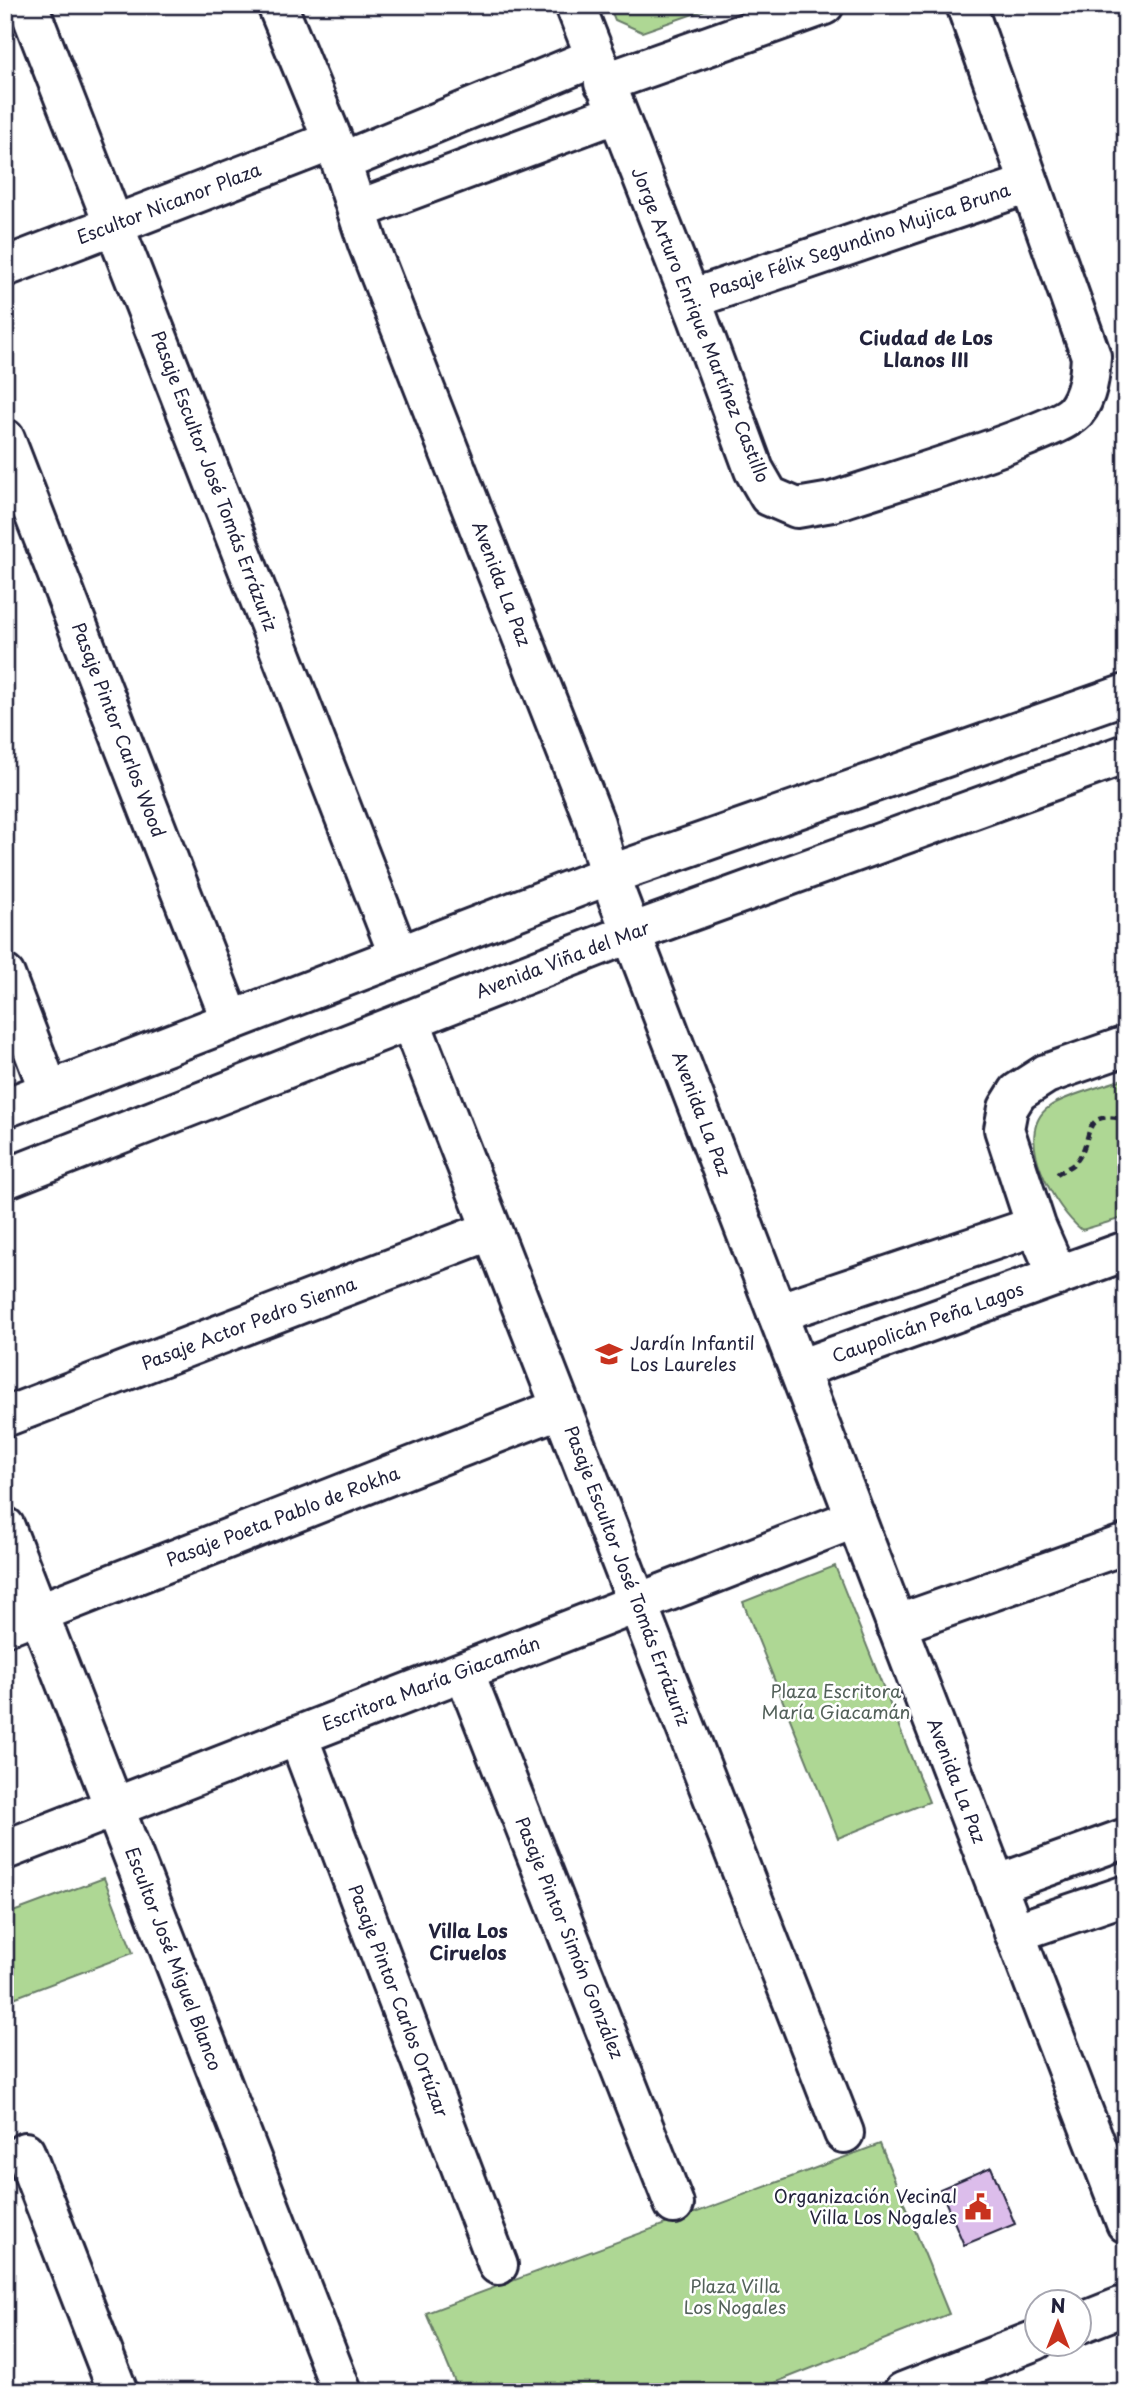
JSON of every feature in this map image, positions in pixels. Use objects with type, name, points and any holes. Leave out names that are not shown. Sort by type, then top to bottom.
[{"type":"street","name":"Pasaje Escultor José Tomás Errázuriz","points":[[29,5],[399,956]]},
{"type":"street","name":"Avenida La Paz","points":[[277,5],[337,151],[357,210],[590,810],[609,875],[631,933],[1126,2223]]},
{"type":"street","name":"Jorge Arturo Enrique Martínez Castillo","points":[[575,5],[604,85],[691,299],[754,470],[769,496],[797,509],[858,493],[1038,432],[1074,413],[1090,383],[1091,356],[966,5]]},
{"type":"street","points":[[337,151],[604,85],[824,5]]},
{"type":"street","points":[[357,210],[604,85]]},
{"type":"street","name":"Escultor Nicanor Plaza","points":[[5,267],[114,226],[337,151]]},
{"type":"street","name":"Pasaje Félix Segundino Mujica Bruna","points":[[691,299],[1029,184]]},
{"type":"street","name":"Pasaje Pintor Carlos Wood","points":[[5,439],[231,1021]]},
{"type":"street","points":[[5,1108],[609,875],[1126,694]]},
{"type":"street","name":"Avenida Viña del Mar","points":[[5,1179],[631,933],[1126,754]]},
{"type":"street","points":[[5,975],[49,1091]]},
{"type":"street","name":"Pasaje Escultor José Tomás Errázuriz","points":[[410,1020],[844,2133]]},
{"type":"street","points":[[1058,1276],[1031,1209],[1004,1129],[1008,1108],[1018,1092],[1046,1073],[1126,1046]]},
{"type":"street","points":[[777,1312],[1031,1209]]},
{"type":"street","name":"Pasaje Actor Pedro Sienna","points":[[5,1417],[492,1230]]},
{"type":"street","name":"Caupolicán Peña Lagos","points":[[799,1369],[1126,1251]]},
{"type":"street","name":"Pasaje Poeta Pablo de Rokha","points":[[22,1620],[561,1408]]},
{"type":"street","name":"Escritora María Giacamán","points":[[5,1850],[856,1518]]},
{"type":"street","name":"Escultor José Miguel Blanco","points":[[5,1527],[22,1620],[115,1807],[342,2392]]},
{"type":"street","points":[[896,1625],[1126,1544]]},
{"type":"street","name":"Pasaje Pintor Simón González","points":[[464,1671],[674,2204]]},
{"type":"street","name":"Pasaje Pintor Carlos Ortúzar","points":[[298,1736],[498,2265]]},
{"type":"street","points":[[996,1885],[1126,1838]]},
{"type":"street","points":[[1014,1933],[1126,1895]]},
{"type":"street","points":[[25,2152],[118,2392]]},
{"type":"street","points":[[1092,2318],[1126,2305]]},
{"type":"street","points":[[903,2392],[1023,2345]]},
{"type":"path","points":[[1031,1209],[1073,1165],[1093,1123],[1107,1116],[1126,1120]]},
{"type":"green space","points":[[609,5],[719,5],[642,32],[615,20]]},
{"type":"green space","points":[[1126,1078],[1126,1217],[1082,1230],[1060,1206],[1041,1171],[1034,1135],[1038,1119],[1056,1103]]},
{"type":"green space","name":"Plaza Escritora María Giacamán","points":[[835,1566],[929,1802],[838,1838],[743,1602]]},
{"type":"green space","points":[[104,1878],[133,1953],[11,1999],[5,1984],[5,1915]]},
{"type":"green space","name":"Plaza Villa Los Nogales","points":[[880,2144],[949,2314],[751,2392],[459,2392],[426,2313]]},
{"type":"building","name":"Organización Vecinal Villa Los Nogales","points":[[991,2167],[1015,2224],[964,2245],[940,2189]]},
{"type":"place","name":"Jardín Infantil Los Laureles","points":[[609,1354]]},
{"type":"place","name":"Organización Vecinal Villa Los Nogales","points":[[978,2207]]},
{"type":"district","name":"Ciudad de Los Llanos III","points":[[926,349]]},
{"type":"district","name":"Villa Los Ciruelos","points":[[468,1942]]}]
